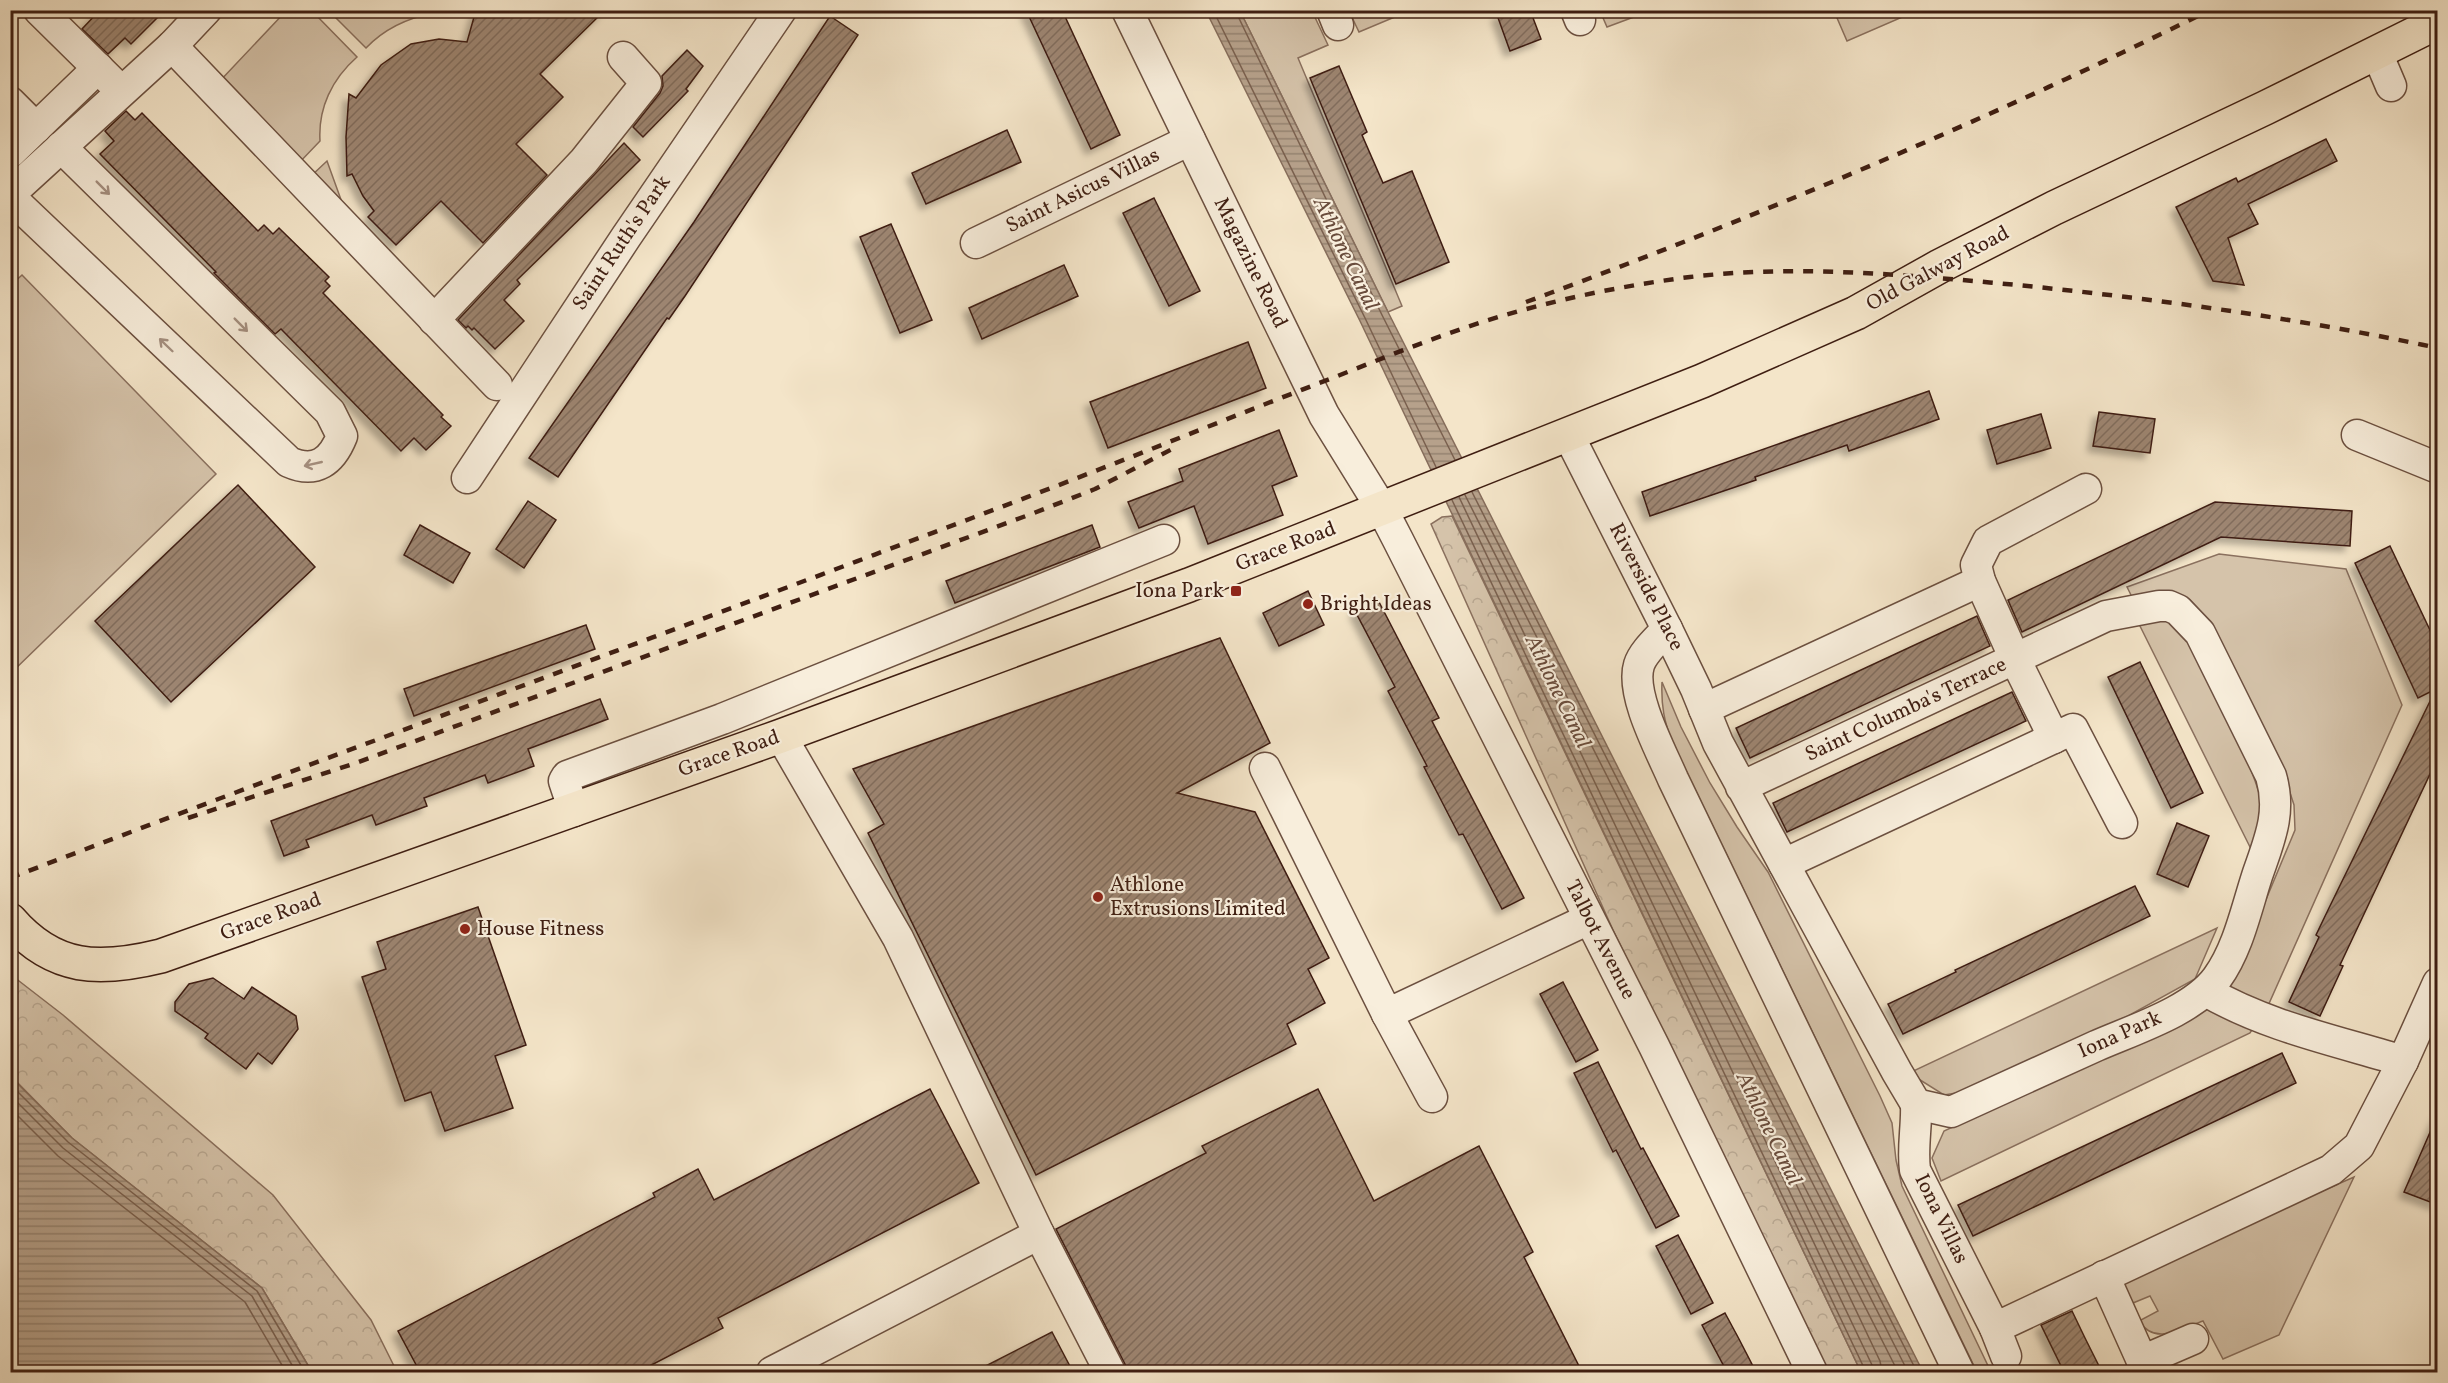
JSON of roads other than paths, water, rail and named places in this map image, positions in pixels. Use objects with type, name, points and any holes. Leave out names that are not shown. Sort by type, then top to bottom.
[{"type":"main road","name":"Old Galway Road","points":[[1427,492],[1494,463],[1702,381],[1856,313],[1948,262],[2054,208],[2438,22]]},
{"type":"main road","name":"Grace Road","points":[[18,929],[45,951],[74,963],[110,965],[161,956],[781,736],[1200,581],[1427,492]]},
{"type":"street","points":[[39,10],[121,91]]},
{"type":"street","points":[[61,147],[330,412],[342,436],[330,459],[316,465],[300,467],[289,462],[10,196],[61,147],[121,91],[172,46],[206,10]]},
{"type":"street","name":"Saint Ruth's Park","points":[[467,478],[626,237],[781,10]]},
{"type":"street","name":"Magazine Road","points":[[1127,10],[1324,415],[1382,509]]},
{"type":"street","points":[[172,46],[497,386]]},
{"type":"street","points":[[2377,53],[2391,86]]},
{"type":"street","points":[[434,320],[584,161],[646,83],[623,57]]},
{"type":"street","points":[[10,153],[98,68]]},
{"type":"street","points":[[10,102],[36,128]]},
{"type":"street","name":"Saint Asicus Villas","points":[[976,243],[1190,140]]},
{"type":"street","name":"Riverside Place","points":[[1568,434],[1667,629],[1718,743],[1742,787]]},
{"type":"street","points":[[2357,435],[2438,468]]},
{"type":"street","points":[[2054,738],[2015,659],[1980,581],[1976,565],[1988,541],[2086,489]]},
{"type":"street","name":"Talbot Avenue","points":[[1382,509],[1654,1046],[1812,1372]]},
{"type":"street","points":[[574,811],[565,786],[564,781],[567,776],[722,719],[1164,540]]},
{"type":"street","points":[[1704,710],[1980,581]]},
{"type":"street","name":"Iona Park","points":[[1916,1104],[1951,1112],[2165,1015],[2206,991],[2218,977],[2233,949],[2266,848],[2277,794],[2271,776],[2200,633],[2178,610],[2169,606],[2160,606],[2106,616],[2070,633]]},
{"type":"street","points":[[1667,629],[1639,663],[1637,677],[1642,708],[1673,779],[1959,1372]]},
{"type":"street","name":"Saint Columba's Terrace","points":[[1742,787],[2070,633]]},
{"type":"street","points":[[1784,864],[2073,729],[2122,823]]},
{"type":"street","points":[[781,736],[898,938],[1039,1234],[1110,1372]]},
{"type":"street","points":[[1265,768],[1387,1014],[1432,1097]]},
{"type":"street","points":[[1742,787],[1916,1104]]},
{"type":"street","points":[[1387,1014],[1589,919]]},
{"type":"street","points":[[1995,1328],[2318,1178],[2342,1161],[2359,1146],[2403,1061],[2438,983]]},
{"type":"street","points":[[2206,991],[2226,1003],[2273,1021],[2403,1061]]},
{"type":"street","name":"Iona Villas","points":[[1916,1104],[1917,1127],[1913,1154],[1915,1170],[1995,1328],[2006,1356]]},
{"type":"street","points":[[772,1372],[1039,1234]]},
{"type":"street","points":[[2104,1276],[2145,1367],[2193,1340]]},
{"type":"water","name":"Athlone Canal","points":[[1206,11],[1240,11],[1388,312],[1923,1372],[1861,1372],[1360,321]]},
{"type":"water","points":[[10,1076],[72,1138],[262,1288],[312,1372],[11,1372]]},
{"type":"railway","points":[[1526,302],[1700,236],[1872,165],[2042,90],[2210,10]]},
{"type":"railway","points":[[10,878],[1038,493],[1425,342],[1505,315],[1584,295],[1663,281],[1728,273],[1805,271],[1881,274],[1996,283],[2162,302],[2328,327],[2438,348]]},
{"type":"railway","points":[[188,818],[353,764],[1034,513],[1095,489],[1178,446]]},
{"type":"place","name":"Iona Park","points":[[1236,591]]},
{"type":"place","name":"Bright Ideas","points":[[1308,604]]},
{"type":"place","name":"Athlone Extrusions Limited","points":[[1098,897]]},
{"type":"place","name":"House Fitness","points":[[465,929]]}]
